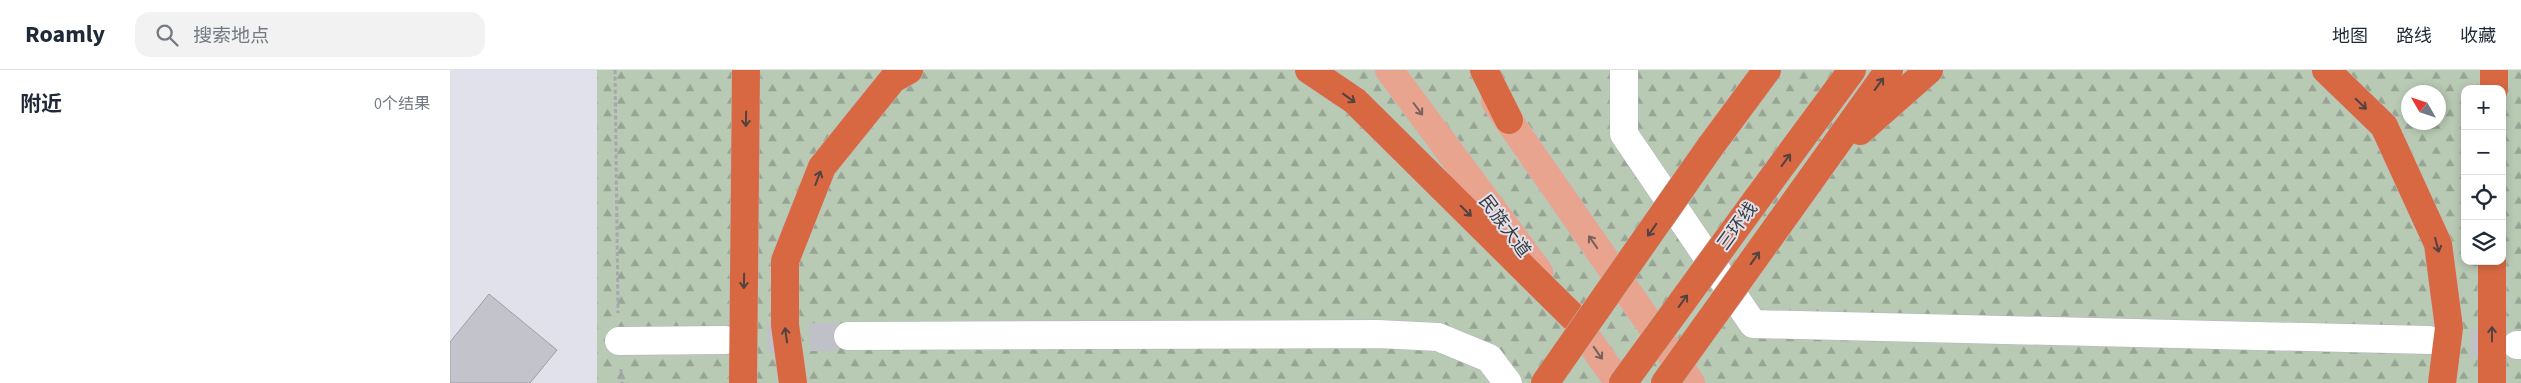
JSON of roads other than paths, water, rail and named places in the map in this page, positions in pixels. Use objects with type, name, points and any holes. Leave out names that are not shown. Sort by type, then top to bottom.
[{"type":"highway","points":[[743,383],[746,70]]},
{"type":"highway","points":[[793,383],[785,325],[785,261],[822,166],[893,79],[908,70]]},
{"type":"highway","points":[[1309,70],[1355,101],[1572,316]]},
{"type":"highway","points":[[1484,70],[1509,120]]},
{"type":"highway","points":[[1710,147],[1755,70]]},
{"type":"highway","points":[[1545,383],[1710,147],[1767,70]]},
{"type":"highway","name":"三环线","points":[[1624,383],[1852,70]]},
{"type":"highway","points":[[1666,383],[1889,70]]},
{"type":"highway","points":[[1813,175],[1929,70]]},
{"type":"highway","points":[[2326,70],[2384,126],[2438,244],[2449,328],[2442,383]]},
{"type":"highway","points":[[2494,70],[2494,85]]},
{"type":"highway","points":[[2492,265],[2492,383]]},
{"type":"main road","name":"民族大道","points":[[1389,70],[1572,316],[1619,383]]},
{"type":"main road","points":[[1472,70],[1509,120],[1690,383]]},
{"type":"street","points":[[1624,70],[1624,134],[1753,324],[2429,340]]},
{"type":"street","points":[[848,336],[1378,334],[1438,337],[1490,358],[1508,383]]},
{"type":"street","points":[[619,341],[725,340]]},
{"type":"tunnel","points":[[725,340],[848,336]]},
{"type":"tunnel","points":[[2429,340],[2515,345]]}]
